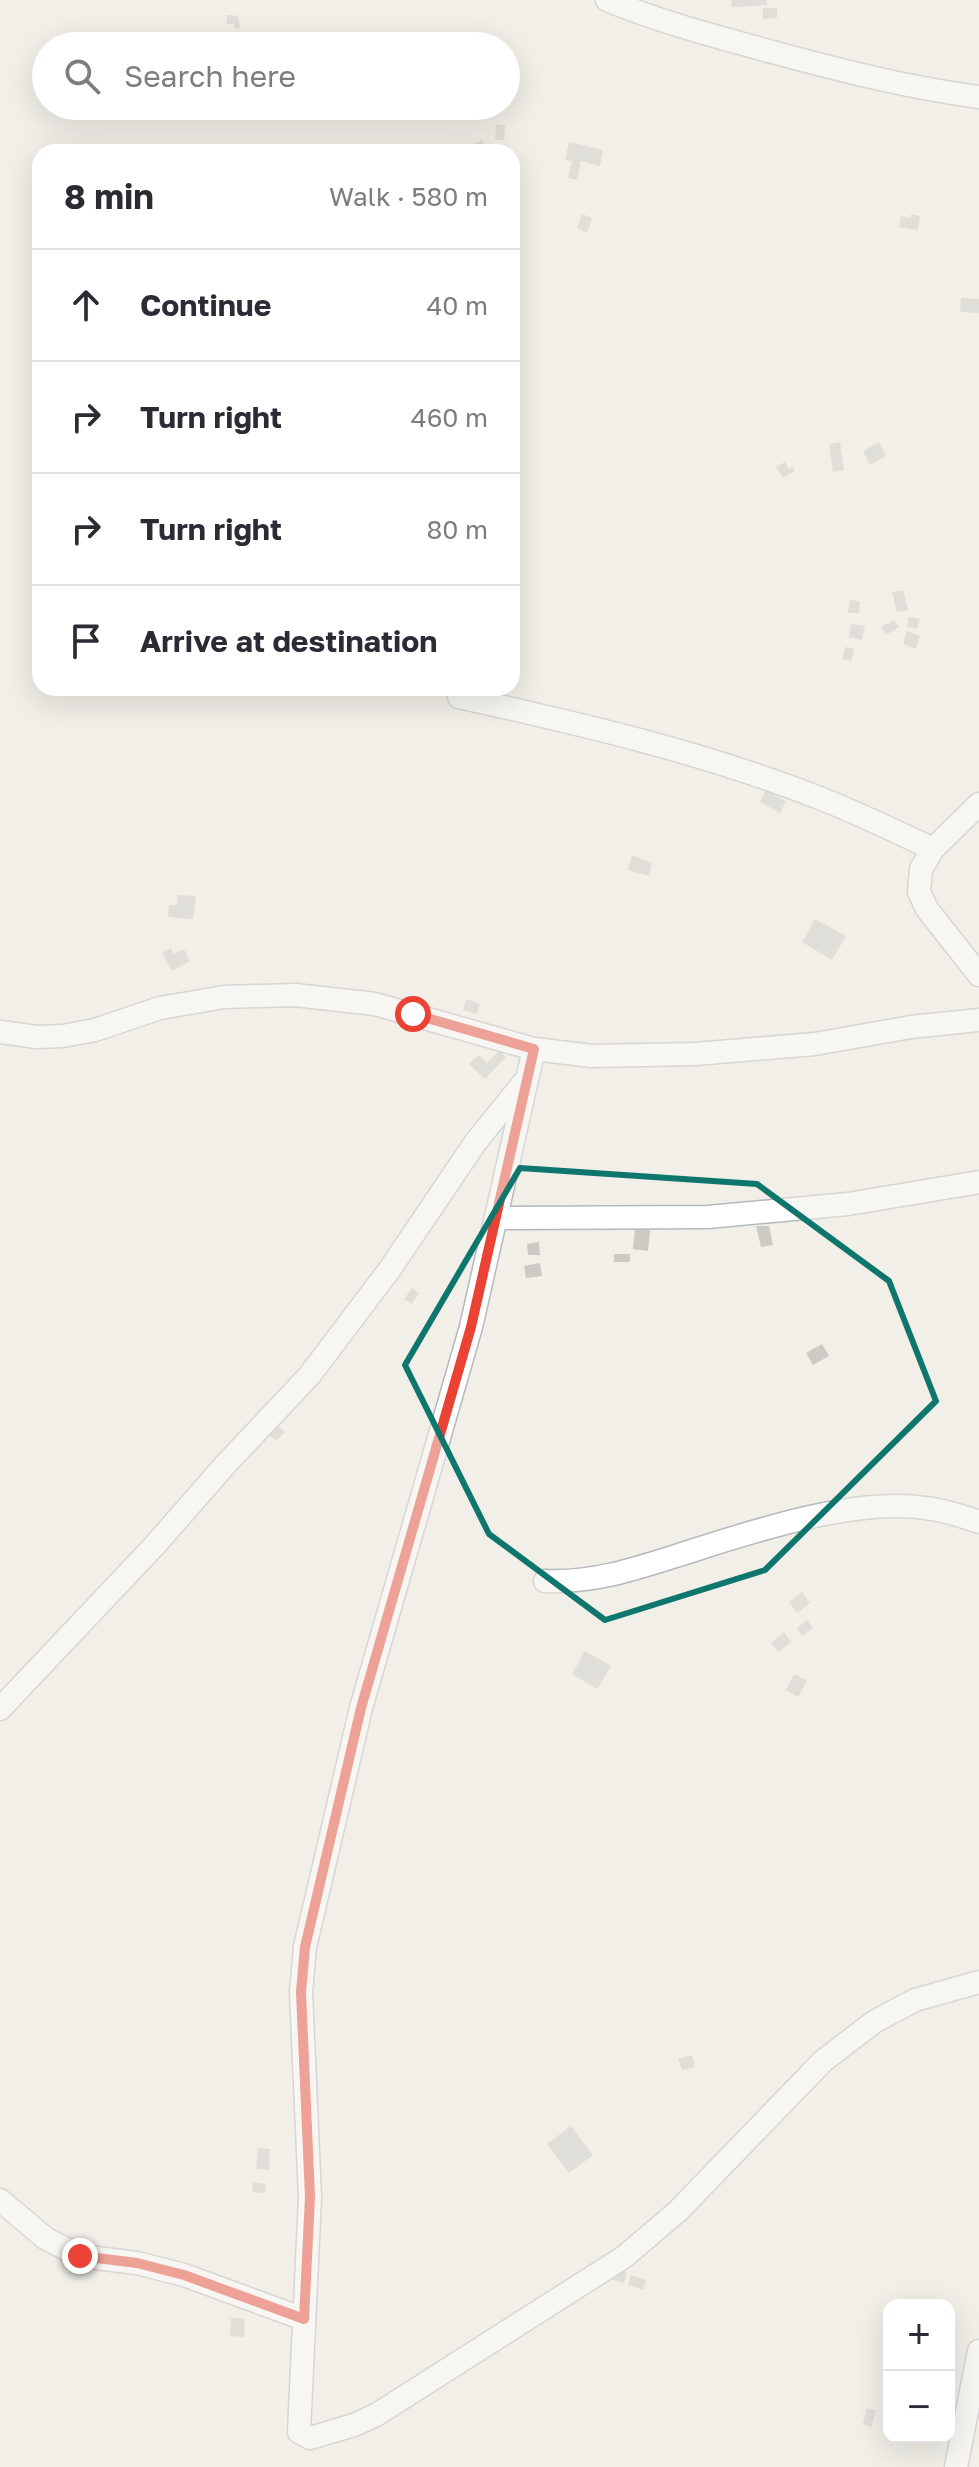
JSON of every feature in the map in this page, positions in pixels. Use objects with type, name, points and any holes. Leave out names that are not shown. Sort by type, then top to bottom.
[{"type":"street","points":[[607,0],[660,22],[805,61],[935,91],[979,97]]},
{"type":"street","points":[[459,697],[543,715],[707,760],[821,799],[933,849]]},
{"type":"street","points":[[979,804],[933,849],[921,869],[919,892],[927,909],[979,975]]},
{"type":"street","points":[[0,1032],[37,1037],[63,1036],[95,1030],[160,1008],[211,999],[295,995],[375,1004],[534,1049],[592,1056],[695,1054],[815,1044],[911,1027],[979,1020]]},
{"type":"street","points":[[534,1049],[453,1394],[361,1708],[305,1947],[301,1992],[310,2197],[299,2432],[310,2438],[354,2425],[386,2409],[624,2257],[678,2211],[823,2061],[874,2022],[915,2000],[979,1982]]},
{"type":"street","points":[[0,1709],[309,1376],[375,1290],[475,1143],[528,1077]]},
{"type":"street","points":[[496,1218],[722,1216],[848,1204],[979,1182]]},
{"type":"street","points":[[545,1581],[578,1582],[627,1571],[846,1509],[894,1505],[925,1507],[979,1522]]},
{"type":"street","points":[[0,2200],[45,2238],[80,2256],[137,2263],[184,2275],[304,2319]]},
{"type":"street","points":[[956,2467],[979,2351]]},
{"type":"highlighted area","points":[[520,1168],[757,1184],[889,1281],[936,1401],[765,1570],[605,1620],[489,1534],[405,1365]]},
{"type":"building","points":[[731,0],[767,0],[767,5],[732,7]]},
{"type":"building","points":[[763,8],[777,8],[777,18],[763,19]]},
{"type":"building","points":[[227,15],[238,16],[240,28],[227,24]]},
{"type":"building","points":[[496,125],[505,125],[504,140],[495,140]]},
{"type":"building","points":[[569,142],[603,150],[600,166],[581,161],[577,180],[568,178],[572,161],[565,160]]},
{"type":"building","points":[[582,214],[592,218],[587,233],[577,228]]},
{"type":"building","points":[[911,214],[920,216],[918,230],[899,227],[901,216],[911,218]]},
{"type":"building","points":[[961,298],[979,299],[979,313],[960,312]]},
{"type":"building","points":[[840,442],[844,470],[833,472],[829,444]]},
{"type":"building","points":[[879,442],[886,456],[870,465],[863,451]]},
{"type":"building","points":[[785,462],[789,469],[793,466],[795,471],[783,478],[776,467]]},
{"type":"building","points":[[903,590],[908,610],[897,612],[892,592]]},
{"type":"building","points":[[850,600],[860,601],[859,613],[848,613]]},
{"type":"building","points":[[909,617],[920,619],[917,629],[907,627]]},
{"type":"building","points":[[894,620],[899,627],[886,635],[881,627]]},
{"type":"building","points":[[851,624],[865,626],[862,640],[849,637]]},
{"type":"building","points":[[907,631],[920,636],[916,649],[903,644]]},
{"type":"building","points":[[845,647],[854,649],[851,661],[842,659]]},
{"type":"building","points":[[766,790],[786,801],[780,813],[760,802]]},
{"type":"building","points":[[632,855],[652,863],[649,876],[628,870]]},
{"type":"building","points":[[178,895],[196,896],[193,919],[168,917],[169,905],[177,905]]},
{"type":"building","points":[[815,919],[846,936],[832,960],[802,942]]},
{"type":"building","points":[[171,948],[174,954],[184,949],[190,961],[172,971],[162,953]]},
{"type":"building","points":[[466,999],[480,1004],[477,1014],[463,1010]]},
{"type":"building","points":[[499,1051],[506,1057],[485,1079],[469,1064],[479,1055],[487,1063]]},
{"type":"building","points":[[756,1226],[769,1226],[773,1245],[761,1247]]},
{"type":"building","points":[[635,1228],[650,1230],[648,1251],[633,1249]]},
{"type":"building","points":[[539,1242],[540,1255],[528,1255],[527,1244]]},
{"type":"building","points":[[614,1254],[630,1254],[630,1262],[614,1262]]},
{"type":"building","points":[[540,1263],[542,1276],[526,1278],[524,1266]]},
{"type":"building","points":[[412,1288],[419,1293],[412,1304],[404,1299]]},
{"type":"building","points":[[822,1344],[829,1356],[813,1365],[806,1353]]},
{"type":"building","points":[[278,1425],[285,1432],[276,1441],[269,1435]]},
{"type":"building","points":[[802,1592],[810,1603],[797,1613],[789,1602]]},
{"type":"building","points":[[807,1620],[813,1628],[802,1636],[797,1628]]},
{"type":"building","points":[[784,1632],[791,1642],[778,1652],[771,1643]]},
{"type":"building","points":[[585,1651],[611,1666],[597,1689],[572,1674]]},
{"type":"building","points":[[794,1674],[807,1680],[798,1697],[786,1690]]},
{"type":"building","points":[[692,2055],[695,2067],[682,2070],[678,2059]]},
{"type":"building","points":[[571,2126],[593,2155],[569,2173],[547,2144]]},
{"type":"building","points":[[258,2148],[270,2149],[269,2170],[256,2169]]},
{"type":"building","points":[[253,2182],[266,2184],[265,2193],[252,2192]]},
{"type":"building","points":[[609,2267],[627,2273],[624,2283],[605,2277]]},
{"type":"building","points":[[631,2275],[646,2280],[643,2290],[628,2285]]},
{"type":"building","points":[[231,2318],[245,2319],[244,2337],[230,2336]]},
{"type":"building","points":[[867,2408],[876,2410],[871,2427],[863,2424]]},
{"type":"route","points":[[80,2256],[137,2263],[184,2275],[304,2319],[310,2197],[301,1992],[305,1947],[361,1708],[471,1327],[534,1049],[413,1014]]}]
